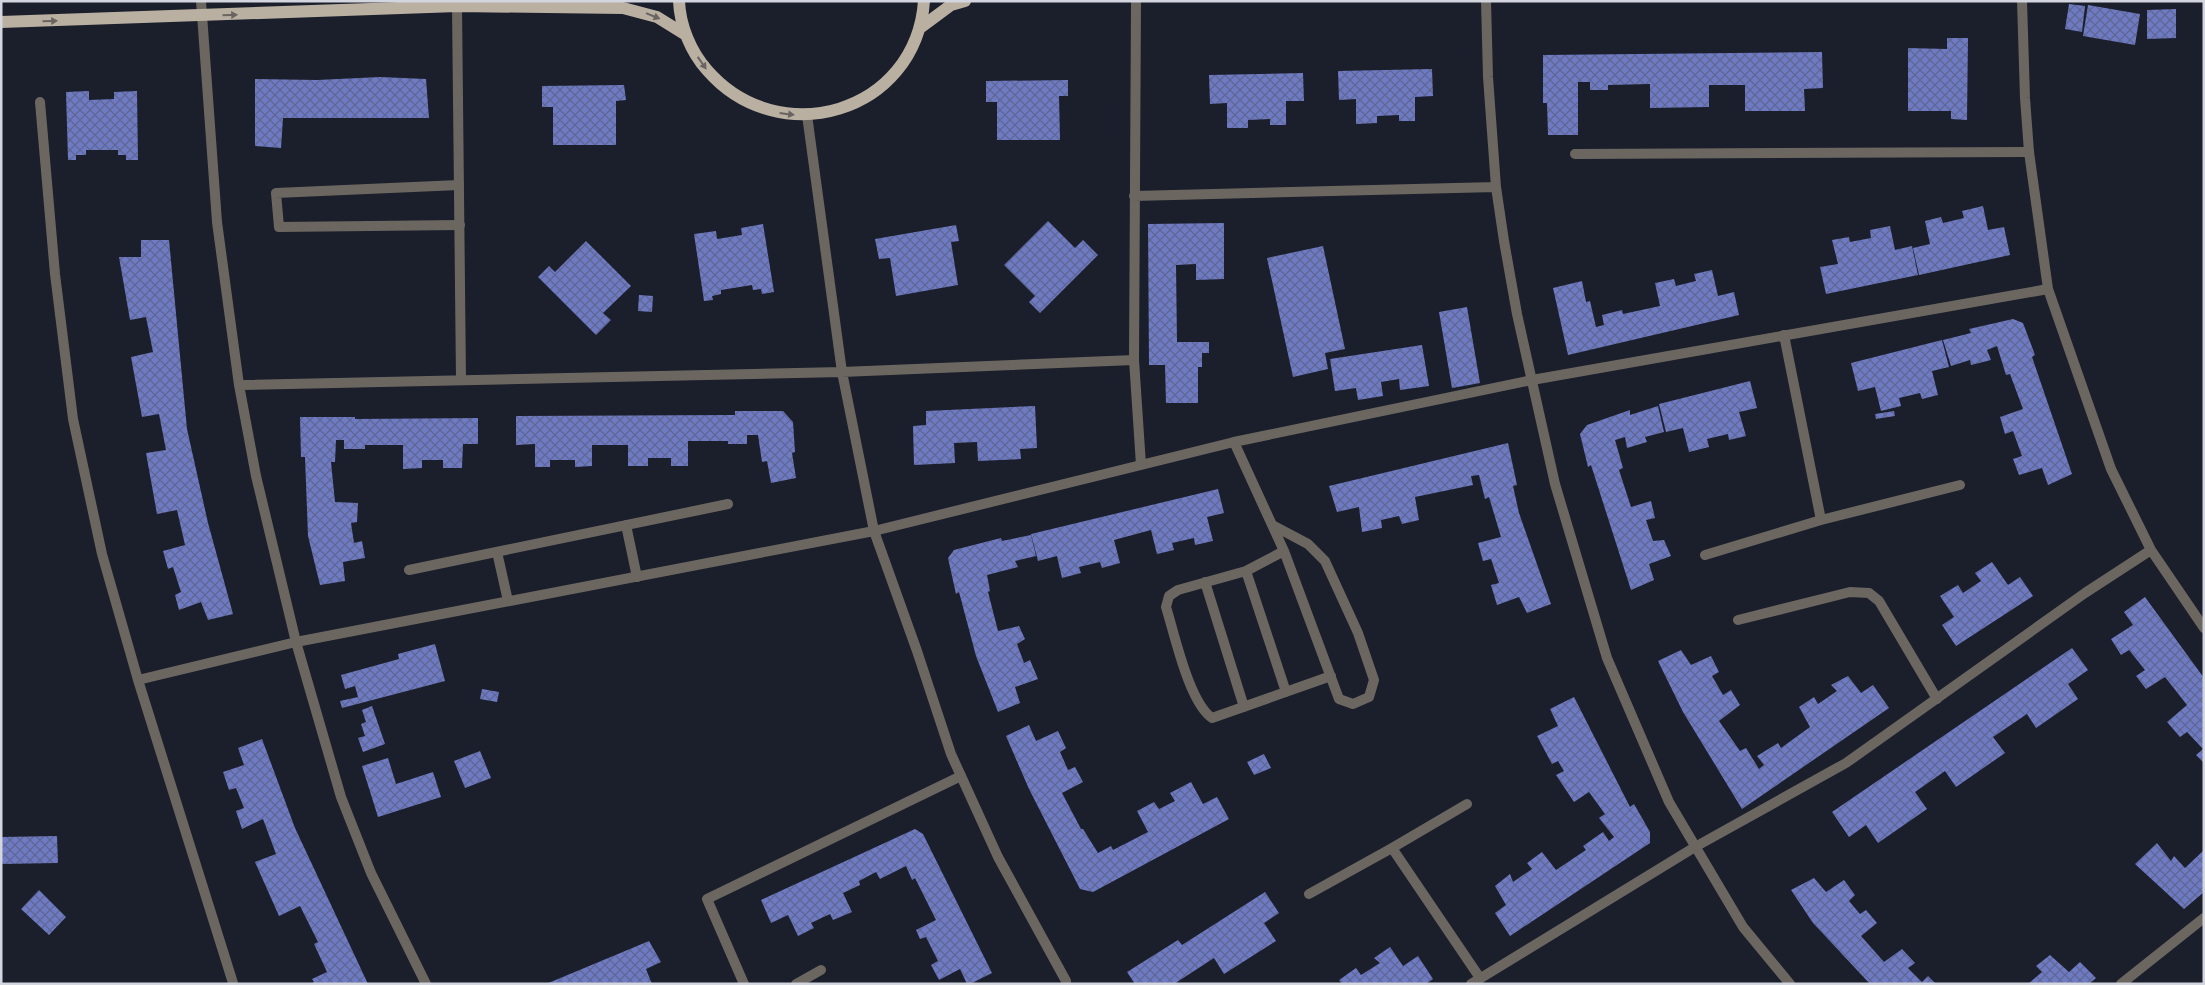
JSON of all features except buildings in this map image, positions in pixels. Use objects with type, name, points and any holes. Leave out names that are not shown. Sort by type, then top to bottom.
[{"type":"main road","points":[[679,1],[686,35],[702,65],[726,90],[748,103],[772,112],[807,115],[840,109],[870,95],[890,78],[906,58],[920,28],[924,1]]},
{"type":"main road","points":[[920,28],[951,5],[964,1]]},
{"type":"main road","points":[[1,22],[457,6],[624,8],[657,17],[686,35]]},
{"type":"street","points":[[201,1],[217,222],[239,385],[256,476],[296,642],[341,797],[371,873],[426,984]]},
{"type":"street","points":[[1136,1],[1134,360],[1140,464]]},
{"type":"street","points":[[1486,1],[1488,77],[1496,187],[1516,305],[1555,484],[1607,658],[1669,802],[1742,926],[1790,984]]},
{"type":"street","points":[[2022,1],[2025,98],[2048,289],[2111,469],[2151,550],[2204,628]]},
{"type":"street","points":[[457,6],[461,380]]},
{"type":"street","points":[[40,102],[55,274],[73,419],[102,554],[138,680],[233,983]]},
{"type":"street","points":[[807,115],[842,372],[874,532],[917,651],[951,754],[998,858],[1066,981]]},
{"type":"street","points":[[1575,154],[2030,152]]},
{"type":"street","points":[[459,185],[276,192],[280,227],[460,225]]},
{"type":"street","points":[[1134,196],[1496,187]]},
{"type":"street","points":[[138,680],[296,642],[874,532],[1234,442],[1532,380],[2048,289]]},
{"type":"street","points":[[1784,336],[1821,520]]},
{"type":"street","points":[[239,385],[842,372],[1134,360]]},
{"type":"street","points":[[1234,442],[1272,525],[1284,551],[1339,698],[1353,704],[1369,697],[1374,680],[1358,633],[1324,561],[1308,544],[1272,525]]},
{"type":"street","points":[[1704,555],[1821,520],[1960,485]]},
{"type":"street","points":[[408,570],[728,504]]},
{"type":"street","points":[[626,526],[637,577]]},
{"type":"street","points":[[1392,848],[1475,981],[1695,847],[1846,763],[2085,593],[2151,550]]},
{"type":"street","points":[[1284,551],[1246,571],[1178,590],[1169,596],[1166,608],[1194,695],[1205,713],[1212,718],[1331,676]]},
{"type":"street","points":[[497,552],[508,602]]},
{"type":"street","points":[[1246,571],[1286,692]]},
{"type":"street","points":[[1205,582],[1244,707]]},
{"type":"street","points":[[1738,620],[1850,592],[1869,593],[1879,601],[1937,698]]},
{"type":"street","points":[[744,984],[707,899],[961,776]]},
{"type":"street","points":[[1309,894],[1467,804]]},
{"type":"street","points":[[2121,984],[2204,918]]},
{"type":"street","points":[[796,984],[821,970]]}]
